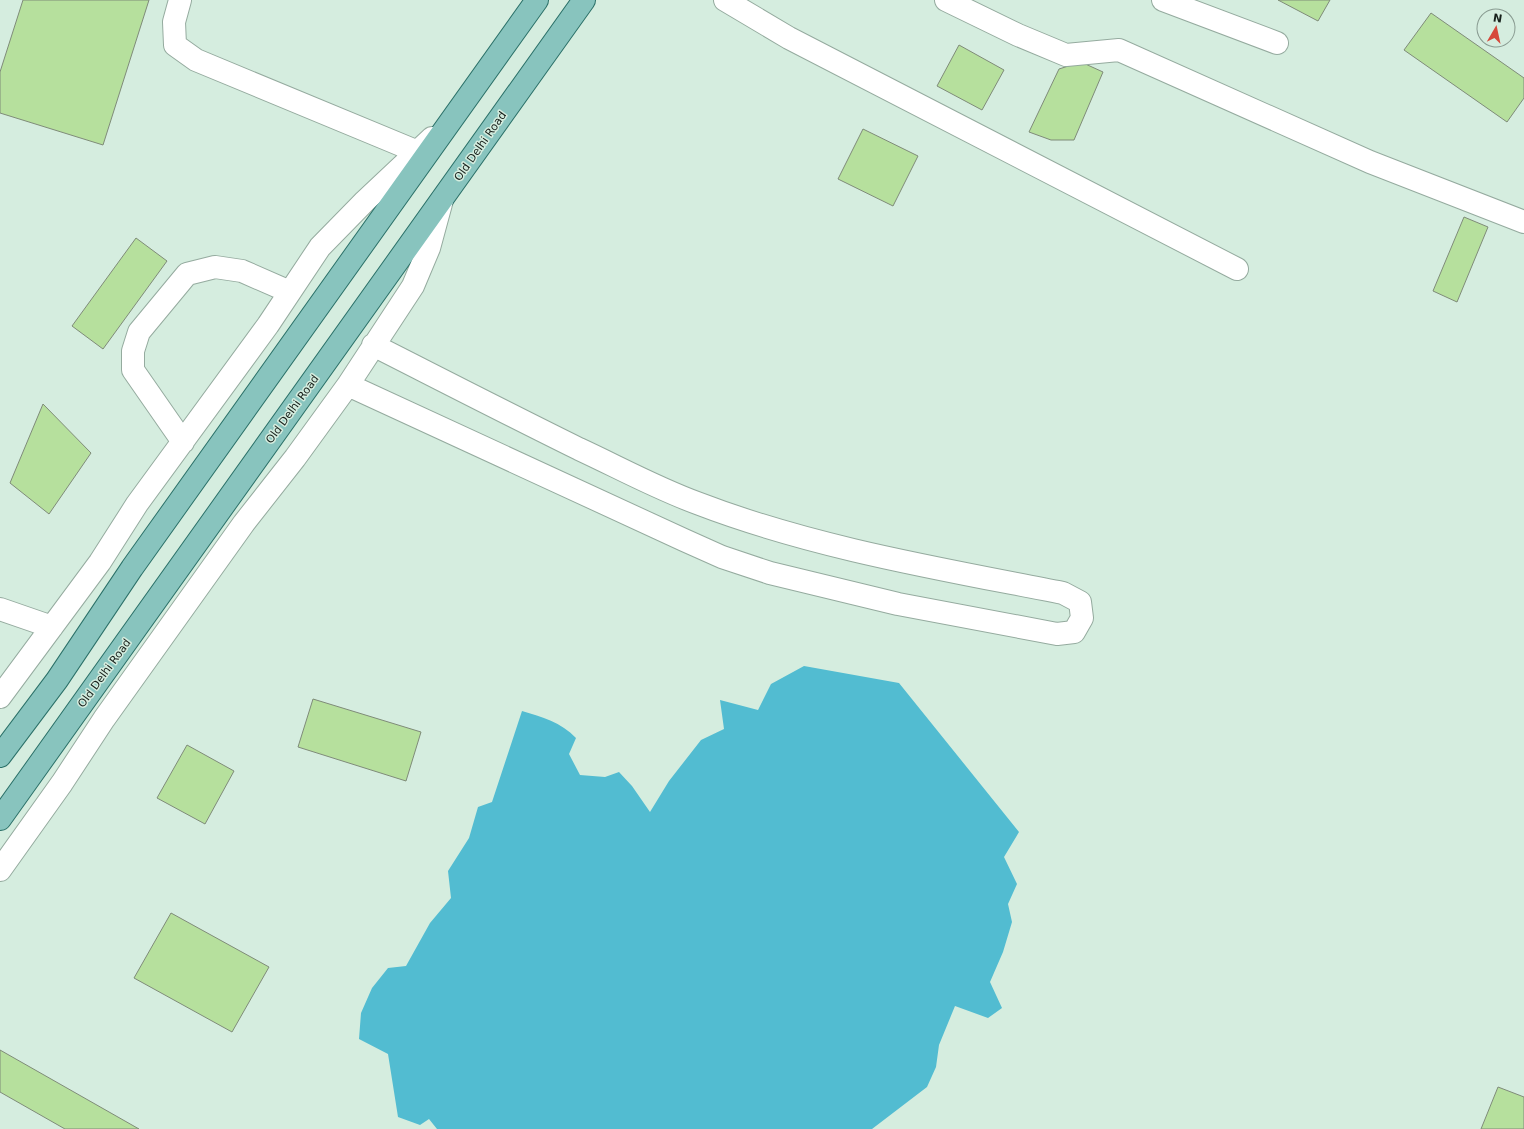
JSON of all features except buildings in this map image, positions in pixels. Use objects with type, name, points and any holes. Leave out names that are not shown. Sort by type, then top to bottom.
[{"type":"main road","points":[[0,756],[57,680],[132,568],[536,0]]},
{"type":"main road","name":"Old Delhi Road","points":[[0,819],[584,0]]},
{"type":"street","points":[[180,0],[174,22],[176,45],[196,60],[418,152]]},
{"type":"street","points":[[725,0],[789,38],[1237,269]]},
{"type":"street","points":[[946,0],[1018,35],[1066,54],[1119,50],[1370,162],[1524,222]]},
{"type":"street","points":[[1163,0],[1278,43]]},
{"type":"street","points":[[0,697],[100,562],[137,504],[268,325],[320,247],[365,201],[451,121]]},
{"type":"street","points":[[0,870],[62,783],[104,719],[244,523],[296,458],[348,385],[413,286],[429,248],[442,199]]},
{"type":"street","points":[[183,442],[134,370],[133,351],[138,332],[187,274],[215,267],[242,271],[290,292]]},
{"type":"street","points":[[348,385],[722,557],[770,573],[898,604],[1057,634],[1074,632],[1082,618],[1080,602],[1064,594],[890,559],[757,524],[696,503],[652,484],[498,409],[374,345]]},
{"type":"street","points":[[0,609],[52,627]]},
{"type":"water","points":[[804,666],[899,683],[1019,832],[1004,857],[1017,884],[1008,904],[1012,922],[1003,952],[990,982],[1002,1008],[988,1018],[955,1006],[939,1045],[936,1067],[927,1087],[872,1129],[437,1129],[429,1119],[420,1125],[398,1117],[388,1054],[359,1039],[361,1013],[372,988],[388,968],[406,966],[430,923],[451,898],[448,871],[469,838],[478,807],[492,802],[522,711],[558,724],[576,738],[569,754],[580,775],[605,777],[619,772],[632,786],[650,812],[669,781],[701,740],[724,729],[720,700],[758,710],[771,684]]}]
